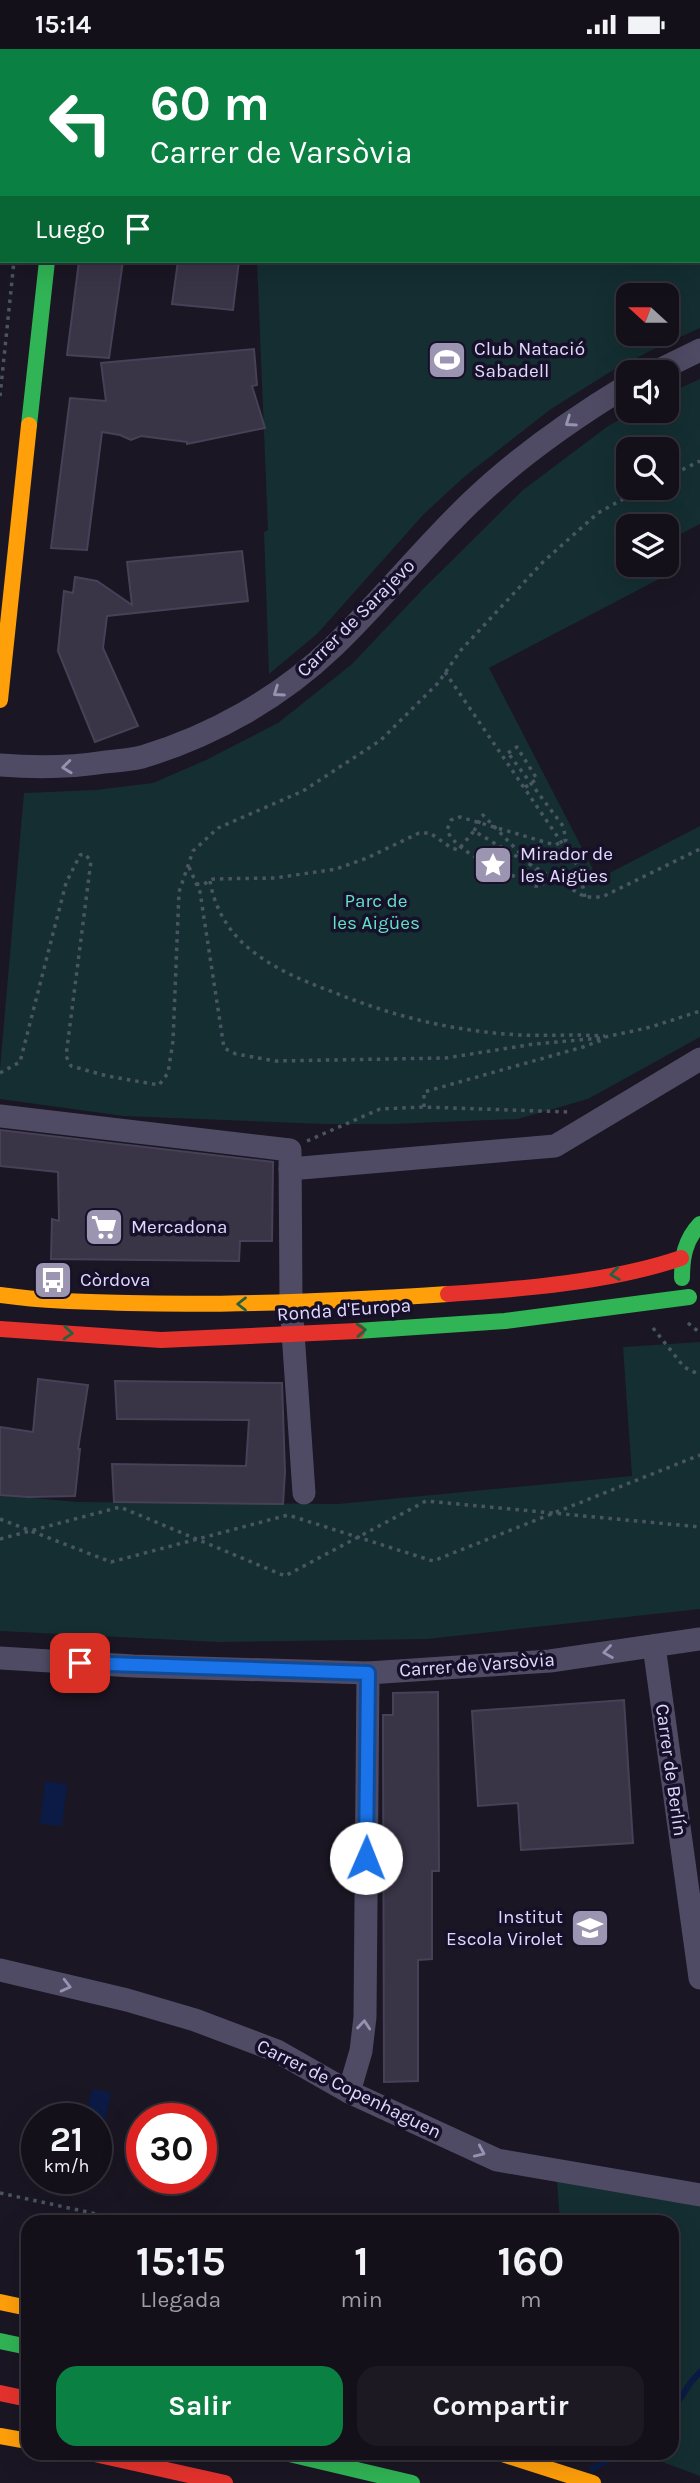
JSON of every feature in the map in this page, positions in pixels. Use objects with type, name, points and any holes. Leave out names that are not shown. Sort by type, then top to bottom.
[{"type":"main road","points":[[0,599],[35,263]]},
{"type":"main road","points":[[0,700],[47,263]]},
{"type":"main road","points":[[700,1224],[687,1241],[681,1258],[682,1278],[689,1297],[700,1311]]},
{"type":"main road","name":"Ronda d'Europa","points":[[0,1295],[33,1300],[149,1304],[291,1303],[504,1290],[646,1270],[681,1258]]},
{"type":"main road","name":"Ronda d'Europa","points":[[0,1329],[161,1340],[293,1335],[505,1321],[689,1297]]},
{"type":"main road","points":[[0,2302],[21,2306]]},
{"type":"main road","points":[[0,2341],[21,2346]]},
{"type":"main road","points":[[0,2393],[21,2398]]},
{"type":"main road","points":[[0,2436],[21,2440]]},
{"type":"main road","points":[[122,2460],[225,2483]]},
{"type":"main road","points":[[315,2460],[412,2483]]},
{"type":"main road","points":[[527,2460],[599,2478]]},
{"type":"main road","points":[[584,2464],[599,2478]]},
{"type":"street","points":[[679,360],[700,350]]},
{"type":"street","name":"Carrer de Sarajevo","points":[[0,765],[58,768],[140,758],[212,729],[262,703],[295,680],[331,649],[472,501],[545,439],[616,393]]},
{"type":"street","points":[[0,1116],[290,1159],[555,1146],[700,1059]]},
{"type":"street","points":[[290,1159],[291,1303],[304,1493]]},
{"type":"street","name":"Carrer de Varsòvia","points":[[0,1658],[133,1666],[368,1673],[550,1661],[700,1639]]},
{"type":"street","name":"Carrer de Berlín","points":[[654,1646],[696,1922],[700,1977]]},
{"type":"street","points":[[349,2092],[361,2051],[365,2017],[368,1673]]},
{"type":"street","name":"Carrer de Copenhaguen","points":[[0,1970],[195,2020],[277,2051],[349,2092],[497,2160],[700,2195]]},
{"type":"path","points":[[0,396],[14,263]]},
{"type":"path","points":[[679,471],[700,461]]},
{"type":"path","points":[[0,1073],[20,1062],[66,883],[80,855],[85,854],[92,861],[91,877],[82,926],[66,1056],[71,1066],[107,1076],[159,1085],[169,1073],[173,1041],[179,892],[193,851],[218,828],[303,791],[381,740],[543,562],[598,513],[621,500]]},
{"type":"path","points":[[445,672],[579,868],[585,897]]},
{"type":"path","points":[[197,884],[228,878],[275,879],[336,869],[367,858],[419,833],[430,833],[458,850],[474,831],[478,823],[483,815],[492,824],[500,833],[545,879],[542,885],[535,886],[466,852],[450,838],[447,830],[451,820],[460,817],[472,820],[484,824],[496,827],[555,845],[566,840],[564,826],[508,753],[517,747],[537,779],[524,788]]},
{"type":"path","points":[[474,831],[585,897],[602,897],[700,849]]},
{"type":"path","points":[[188,865],[200,892],[224,1048],[236,1053],[275,1061],[446,1058],[534,1044],[610,1036],[651,1027],[700,1011]]},
{"type":"path","points":[[210,881],[214,901],[232,930],[244,944],[275,968],[382,1012],[425,1023],[519,1035],[610,1036]]},
{"type":"path","points":[[424,1107],[424,1092],[583,1047],[610,1036]]},
{"type":"path","points":[[290,1159],[322,1133],[380,1109],[424,1107],[569,1112]]},
{"type":"path","points":[[651,1326],[684,1367],[700,1375]]},
{"type":"path","points":[[0,1518],[111,1562],[288,1515],[433,1561],[700,1455]]},
{"type":"path","points":[[0,1539],[120,1507],[285,1576],[426,1501],[700,1527]]},
{"type":"path","points":[[0,2193],[101,2215]]},
{"type":"green space","name":"Club Natació Sabadell","points":[[257,263],[700,263],[700,328],[679,338],[679,283],[616,283],[616,347],[658,347],[633,360],[616,360],[616,369],[551,409],[464,477],[423,515],[317,634],[269,674],[264,532],[268,530]]},
{"type":"green space","name":"Parc de les Aigües","points":[[700,379],[700,524],[679,535],[679,514],[616,514],[616,577],[661,578],[489,668],[598,879],[700,826],[700,1037],[588,1099],[518,1119],[323,1124],[123,1116],[0,1099],[0,1069],[24,793],[95,790],[153,783],[206,760],[278,723],[352,664],[523,490],[616,422],[679,423],[679,389]]},
{"type":"green space","points":[[700,1342],[700,1609],[427,1639],[218,1642],[0,1631],[0,1495],[77,1502],[338,1504],[632,1476],[623,1347]]},
{"type":"green space","points":[[557,2181],[700,2198],[700,2476],[657,2460],[679,2460],[679,2215],[559,2215]]},
{"type":"water","points":[[45,1781],[67,1784],[62,1826],[40,1824]]},
{"type":"water","points":[[92,2089],[111,2093],[109,2103],[89,2103]]},
{"type":"building","points":[[79,263],[123,263],[109,358],[67,355]]},
{"type":"building","points":[[178,263],[239,263],[233,310],[172,304]]},
{"type":"building","points":[[254,349],[257,385],[252,386],[265,428],[187,444],[141,436],[131,440],[102,432],[87,550],[51,548],[70,398],[106,401],[101,363]]},
{"type":"building","points":[[242,551],[248,601],[107,616],[103,648],[138,726],[95,742],[58,651],[64,591],[73,593],[75,577],[97,581],[132,605],[127,562]]},
{"type":"building","points":[[0,1130],[273,1162],[272,1241],[240,1241],[239,1261],[51,1259],[52,1219],[59,1221],[58,1172],[0,1166]]},
{"type":"building","points":[[38,1379],[88,1385],[78,1449],[75,1496],[0,1495],[0,1427],[33,1432]]},
{"type":"building","points":[[115,1381],[282,1383],[285,1472],[283,1504],[114,1502],[112,1464],[246,1466],[249,1420],[117,1419]]},
{"type":"building","points":[[438,1692],[439,1871],[432,1871],[432,1959],[418,1960],[418,2081],[384,2082],[383,1715],[393,1715],[393,1693]]},
{"type":"building","points":[[624,1700],[633,1843],[521,1850],[518,1803],[478,1806],[472,1711]]},
{"type":"waterway","points":[[679,2400],[700,2372]]},
{"type":"waterway","points":[[592,2469],[609,2460]]},
{"type":"traffic: fast","points":[[29,425],[47,263]]},
{"type":"traffic: fast","points":[[682,1278],[685,1249],[700,1224]]},
{"type":"traffic: fast","points":[[357,1331],[505,1321],[689,1297]]},
{"type":"traffic: fast","points":[[0,2341],[21,2346]]},
{"type":"traffic: fast","points":[[315,2460],[412,2483]]},
{"type":"traffic: slow","points":[[0,700],[29,425]]},
{"type":"traffic: slow","points":[[0,1295],[80,1302],[208,1304],[448,1294]]},
{"type":"traffic: slow","points":[[0,2302],[21,2306]]},
{"type":"traffic: slow","points":[[0,2436],[21,2440]]},
{"type":"traffic: slow","points":[[521,2460],[593,2483]]},
{"type":"traffic: jam","points":[[448,1294],[596,1279],[681,1258]]},
{"type":"traffic: jam","points":[[0,1329],[161,1340],[357,1331]]},
{"type":"traffic: jam","points":[[0,2393],[21,2398]]},
{"type":"traffic: jam","points":[[122,2460],[225,2483]]},
{"type":"place","name":"Club Natació Sabadell","points":[[447,360]]},
{"type":"place","name":"Mirador de les Aigües","points":[[493,865]]},
{"type":"place","name":"Mercadona","points":[[104,1227]]},
{"type":"place","name":"Còrdova","points":[[53,1280]]},
{"type":"place","name":"Institut Escola Virolet","points":[[590,1928]]},
{"type":"route","points":[[80,1663],[368,1673],[366,1858]]}]
